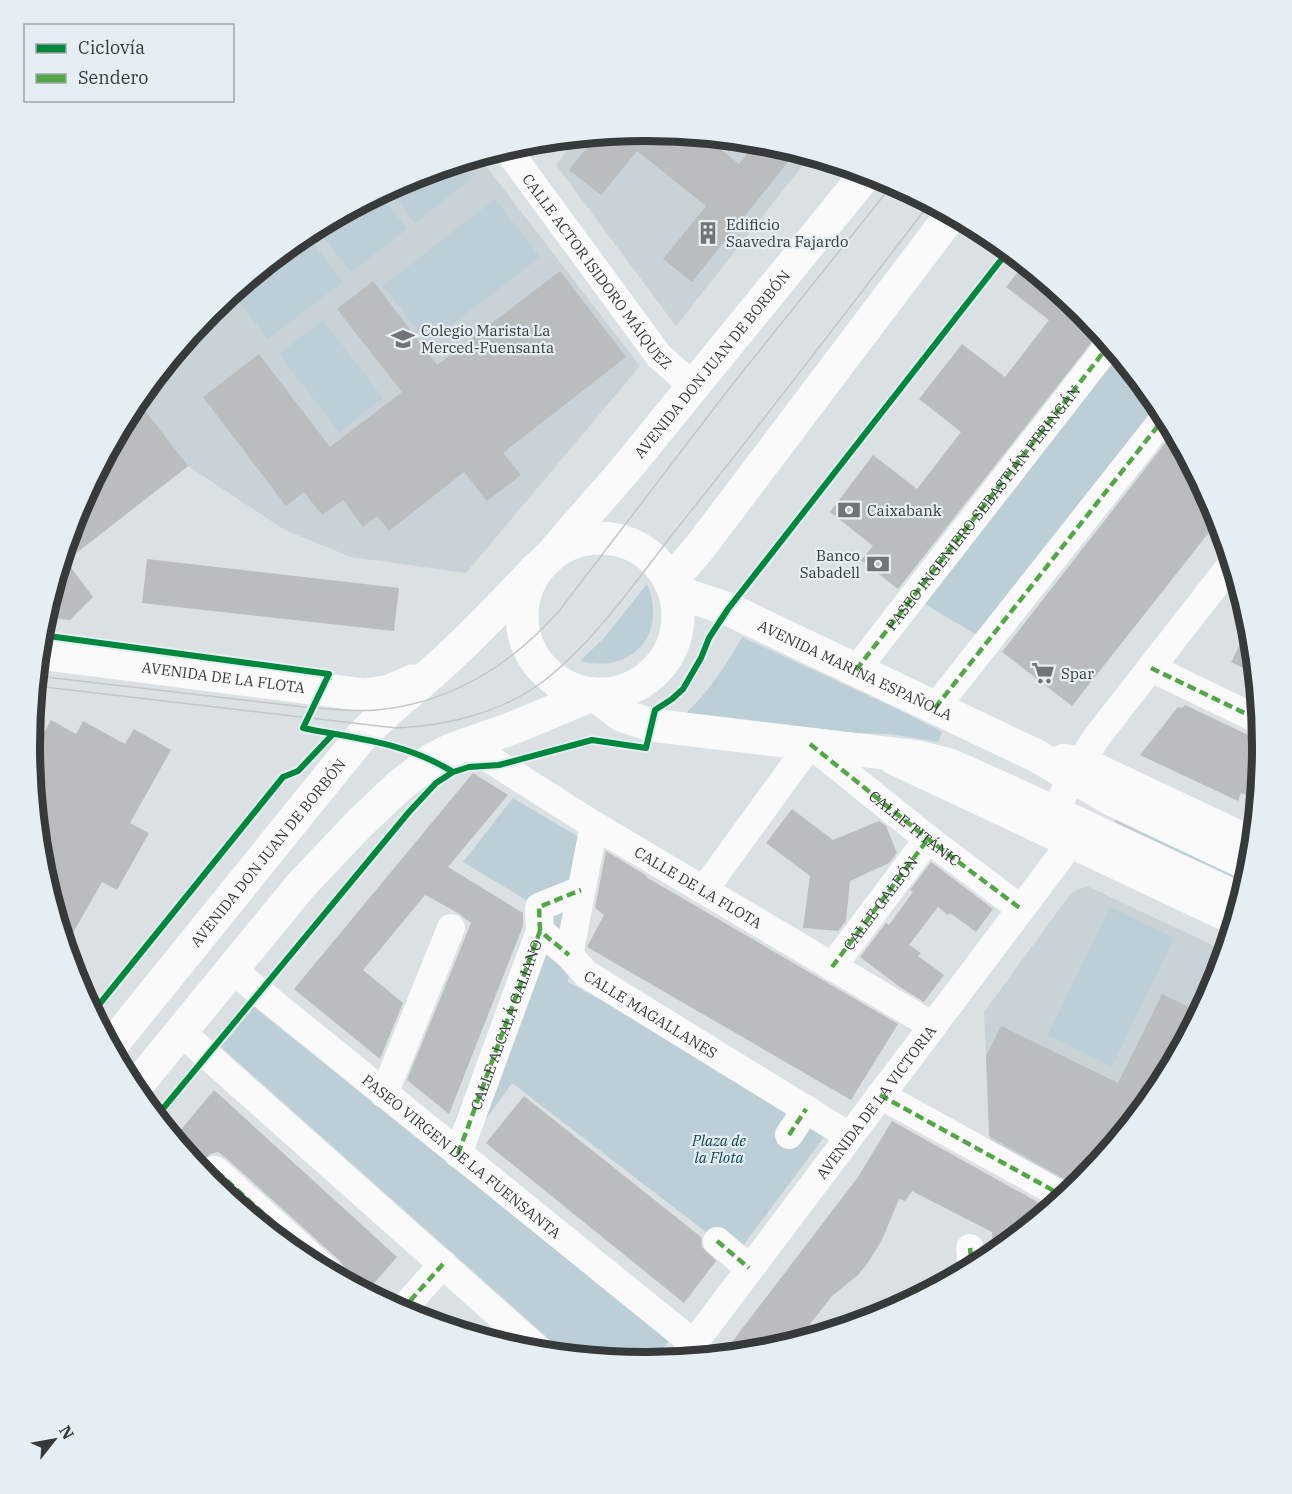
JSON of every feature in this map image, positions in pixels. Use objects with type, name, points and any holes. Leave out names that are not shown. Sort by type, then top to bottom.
[{"type":"main road","name":"AVENIDA DON JUAN DE BORBÓN","points":[[116,1039],[360,738],[438,668],[498,610],[545,560],[625,470],[860,181]]},
{"type":"main road","points":[[672,587],[946,221]]},
{"type":"main road","points":[[594,537],[616,538],[629,543],[654,558],[672,587],[677,603],[678,628],[671,648],[660,667],[638,685],[611,694],[594,694],[569,688],[549,676],[540,667],[526,644],[521,613],[528,582],[545,560],[573,542],[594,537]]},
{"type":"main road","name":"AVENIDA MARINA ESPAÑOLA","points":[[672,587],[728,609],[1035,755],[1077,768],[1111,799],[1241,861]]},
{"type":"main road","name":"AVENIDA DE LA FLOTA","points":[[48,654],[365,695],[378,694],[399,687],[438,668]]},
{"type":"main road","points":[[594,694],[621,715],[651,725],[918,757],[950,765],[1233,896]]},
{"type":"main road","points":[[141,1080],[302,884],[384,799],[433,759],[466,744],[530,722],[594,694]]},
{"type":"street","name":"CALLE ACTOR ISIDORO MÁIQUEZ","points":[[513,157],[659,356],[693,386]]},
{"type":"street","name":"PASEO INGENIERO SEBASTIÁN FERINGÁN","points":[[855,670],[1104,352]]},
{"type":"street","points":[[935,708],[1158,426]]},
{"type":"street","points":[[1055,813],[1077,768],[1096,738],[1225,572]]},
{"type":"street","points":[[1151,668],[1250,716]]},
{"type":"street","name":"CALLE DE LA FLOTA","points":[[466,744],[594,825],[933,1026]]},
{"type":"street","points":[[704,890],[810,744]]},
{"type":"street","name":"CALLE TITÁNIC","points":[[810,744],[928,839],[1021,909]]},
{"type":"street","points":[[877,752],[1227,918]]},
{"type":"street","name":"AVENIDA MARINA ESPAÑOLA","points":[[1077,768],[1244,837]]},
{"type":"street","points":[[569,955],[594,825]]},
{"type":"street","name":"CALLE GALEÓN","points":[[832,967],[928,839]]},
{"type":"street","name":"AVENIDA DE LA VICTORIA","points":[[687,1351],[1070,844]]},
{"type":"street","points":[[540,931],[539,907],[581,890]]},
{"type":"street","points":[[384,1094],[451,928]]},
{"type":"street","name":"CALLE ALCALÁ GALIANO","points":[[458,1154],[540,931],[569,955]]},
{"type":"street","name":"CALLE MAGALLANES","points":[[569,955],[586,974],[849,1136]]},
{"type":"street","name":"PASEO VIRGEN DE LA FUENSANTA","points":[[231,969],[458,1154],[687,1351]]},
{"type":"street","points":[[181,1032],[529,1341]]},
{"type":"street","points":[[880,1095],[1056,1192]]},
{"type":"street","points":[[789,1135],[806,1109]]},
{"type":"street","points":[[214,1171],[282,1230]]},
{"type":"street","points":[[717,1241],[749,1268]]},
{"type":"street","points":[[408,1303],[443,1264]]},
{"type":"shaded area","points":[[646,141],[725,147],[805,163],[676,326],[556,165],[570,147]]},
{"type":"shaded area","name":"Colegio Marista La Merced-Fuensanta","points":[[484,164],[640,366],[466,573],[351,557],[285,530],[188,466],[72,557],[103,479],[122,444],[166,378],[218,319],[277,267],[343,223],[414,188]]},
{"type":"shaded area","points":[[1087,886],[1217,947],[1189,1015],[1149,1083],[1101,1146],[1063,1185],[990,1145],[984,1012],[1072,892]]},
{"type":"green space","points":[[465,170],[472,178],[415,223],[395,197]]},
{"type":"green space","points":[[495,199],[540,257],[428,343],[383,286]]},
{"type":"green space","points":[[385,201],[407,229],[351,272],[322,236]]},
{"type":"green space","points":[[313,242],[343,282],[268,339],[238,301],[277,267]]},
{"type":"green space","points":[[323,320],[383,398],[339,432],[279,354]]},
{"type":"green space","points":[[1110,359],[1151,414],[982,638],[920,601]]},
{"type":"green space","points":[[647,584],[652,602],[653,619],[649,634],[641,646],[630,656],[616,662],[599,664],[580,661],[604,638]]},
{"type":"green space","points":[[742,637],[942,732],[938,742],[890,734],[817,732],[683,716],[715,679]]},
{"type":"green space","name":"Plaza de la Flota","points":[[513,798],[582,839],[568,982],[833,1125],[736,1255],[512,1083],[474,1136],[454,1122],[538,907],[463,862]]},
{"type":"green space","points":[[1117,815],[1238,872],[1236,884],[1113,826]]},
{"type":"green space","points":[[1110,907],[1174,938],[1112,1067],[1048,1035]]},
{"type":"green space","points":[[254,1007],[669,1341],[660,1352],[606,1351],[556,1345],[221,1047]]},
{"type":"building","name":"Edificio Saavedra Fajardo","points":[[646,141],[716,146],[739,164],[750,151],[790,159],[692,282],[663,259],[706,206],[637,151],[601,195],[569,170],[589,145]]},
{"type":"building","points":[[1019,270],[1074,319],[1094,340],[898,589],[861,560],[873,546],[830,512],[873,455],[917,489],[961,432],[919,399],[962,344],[1005,377],[1049,320],[1006,287]]},
{"type":"building","points":[[560,271],[626,357],[503,453],[521,475],[487,501],[464,472],[389,531],[377,516],[363,527],[343,500],[322,515],[304,492],[286,506],[203,397],[259,354],[330,447],[402,392],[337,309],[373,281],[437,365]]},
{"type":"building","points":[[144,409],[188,466],[72,557],[103,479]]},
{"type":"building","points":[[1167,440],[1189,479],[1211,530],[1072,706],[1002,652]]},
{"type":"building","points":[[147,559],[399,588],[394,631],[142,603]]},
{"type":"building","points":[[69,565],[93,597],[70,620],[55,618]]},
{"type":"building","points":[[1242,641],[1246,670],[1231,662]]},
{"type":"building","points":[[1185,705],[1251,736],[1249,797],[1241,793],[1238,801],[1140,755],[1178,707],[1182,708]]},
{"type":"building","points":[[51,720],[76,734],[83,721],[125,744],[134,729],[171,750],[130,823],[149,833],[117,890],[102,882],[71,936],[52,865],[46,826],[40,747],[42,736]]},
{"type":"building","points":[[473,773],[508,795],[448,867],[523,913],[523,926],[449,1114],[407,1080],[471,923],[425,895],[363,970],[403,1003],[380,1059],[294,989]]},
{"type":"building","points":[[792,809],[833,840],[879,821],[886,826],[897,853],[889,863],[850,881],[846,921],[838,931],[803,928],[810,876],[766,843]]},
{"type":"building","points":[[606,851],[646,877],[898,1024],[851,1100],[587,947],[604,915],[595,908]]},
{"type":"building","points":[[931,862],[993,909],[976,932],[938,907],[909,945],[921,953],[918,956],[944,975],[924,1002],[860,957],[886,923],[889,925],[913,892],[910,890]]},
{"type":"building","points":[[1162,994],[1192,1009],[1170,1050],[1126,1116],[1068,1181],[989,1136],[986,1056],[1001,1026],[1118,1083]]},
{"type":"building","points":[[214,1090],[397,1257],[371,1286],[357,1279],[226,1158],[218,1152],[210,1154],[204,1160],[179,1132]]},
{"type":"building","points":[[524,1096],[701,1237],[702,1247],[716,1261],[684,1303],[486,1143]]},
{"type":"building","points":[[892,1121],[1042,1205],[992,1243],[992,1232],[912,1191],[905,1201],[899,1199],[882,1240],[867,1264],[858,1275],[832,1296],[804,1332],[736,1345],[732,1342],[858,1177]]},
{"type":"tram line","points":[[45,677],[313,708],[361,711],[404,706],[429,699],[477,678],[521,648],[559,611],[728,390],[887,192]]},
{"type":"tram line","points":[[44,687],[396,728],[455,720],[512,701],[545,680],[600,627],[925,210]]},
{"type":"marked path","points":[[856,670],[1104,352]]},
{"type":"marked path","points":[[935,708],[1158,426]]},
{"type":"marked path","points":[[1151,668],[1250,716]]},
{"type":"marked path","points":[[810,744],[928,839],[1021,909]]},
{"type":"marked path","points":[[832,967],[928,839]]},
{"type":"marked path","points":[[540,931],[539,907],[581,890]]},
{"type":"marked path","points":[[458,1154],[540,931],[569,955]]},
{"type":"marked path","points":[[880,1095],[1056,1192]]},
{"type":"marked path","points":[[789,1135],[806,1109]]},
{"type":"marked path","points":[[214,1171],[282,1230]]},
{"type":"marked path","points":[[717,1241],[749,1268]]},
{"type":"marked path","points":[[970,1248],[971,1257]]},
{"type":"marked path","points":[[408,1303],[443,1264]]},
{"type":"cycle path","points":[[162,1110],[409,812],[436,783],[453,772],[469,767],[499,765],[592,740],[646,748],[655,710],[683,689],[701,658],[709,638],[728,609],[1002,258]]},
{"type":"cycle path","points":[[51,636],[329,674],[303,728],[399,748],[417,754],[453,772]]},
{"type":"cycle path","points":[[99,1005],[283,777],[298,771],[333,734]]},
{"type":"place","name":"Edificio Saavedra Fajardo","points":[[708,233]]},
{"type":"place","name":"Colegio Marista La Merced-Fuensanta","points":[[403,339]]},
{"type":"place","name":"Caixabank","points":[[849,510]]},
{"type":"place","name":"Banco Sabadell","points":[[878,564]]},
{"type":"place","name":"Spar","points":[[1043,673]]}]
